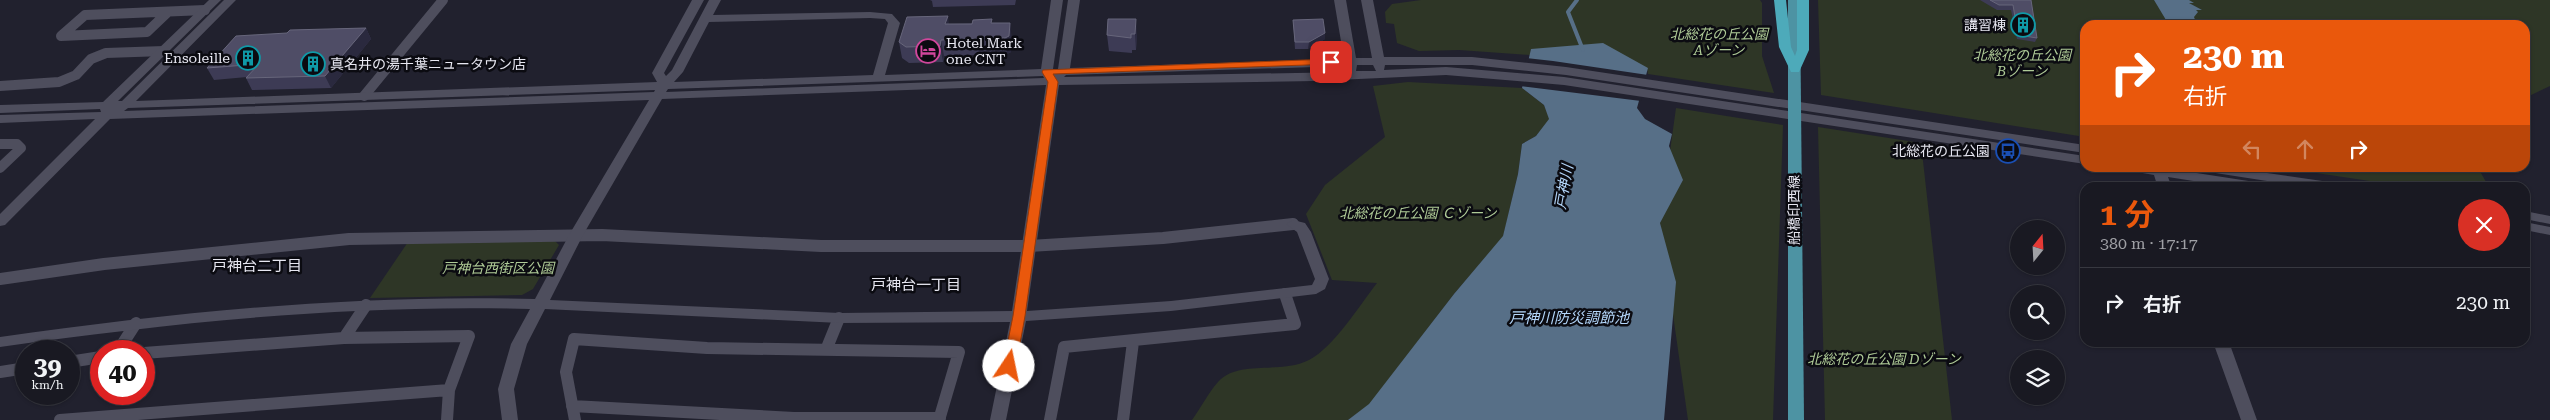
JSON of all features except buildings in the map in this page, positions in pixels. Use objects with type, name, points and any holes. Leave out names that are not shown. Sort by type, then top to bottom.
[{"type":"highway","points":[[1780,0],[1785,47],[1795,69]]},
{"type":"highway","points":[[1795,69],[1803,50],[1804,0]]},
{"type":"main road","name":"船橋印西線","points":[[1794,0],[1796,420]]},
{"type":"street","points":[[0,222],[215,0]]},
{"type":"street","points":[[125,105],[230,0]]},
{"type":"street","points":[[364,96],[443,0]]},
{"type":"street","points":[[661,90],[658,73],[698,0]]},
{"type":"street","points":[[510,420],[506,389],[518,344],[576,235],[661,90],[677,72],[715,0]]},
{"type":"street","points":[[998,420],[1019,316],[1029,246],[1050,77],[1057,0]]},
{"type":"street","points":[[1064,71],[1074,0]]},
{"type":"street","points":[[1340,0],[1353,75]]},
{"type":"street","points":[[1367,0],[1380,67]]},
{"type":"street","points":[[168,12],[147,32],[61,36],[84,16],[205,10]]},
{"type":"street","points":[[705,19],[888,16],[894,23],[878,79]]},
{"type":"street","points":[[0,86],[49,83],[65,80],[77,74],[90,59],[108,53],[164,51]]},
{"type":"street","points":[[0,119],[106,111],[1050,77],[1064,71],[1350,61],[1380,67],[1416,66],[1546,79],[2080,148]]},
{"type":"street","points":[[0,109],[106,111],[125,105],[364,96],[661,90],[878,79],[1353,75],[1380,67]]},
{"type":"street","points":[[1820,115],[2080,159]]},
{"type":"street","points":[[0,144],[17,144],[21,148],[0,168]]},
{"type":"street","points":[[2175,172],[2233,182]]},
{"type":"street","points":[[2236,172],[2303,182]]},
{"type":"street","points":[[2530,216],[2550,220]]},
{"type":"street","points":[[0,279],[114,263],[349,239],[576,235],[821,246],[1029,246],[1163,238],[1293,224],[1300,226],[1304,232],[1322,279],[1320,286],[1316,289],[1285,294],[1119,310],[1019,316],[839,318],[538,304],[438,303],[283,310],[136,323],[0,342]]},
{"type":"street","points":[[2530,227],[2550,231]]},
{"type":"street","points":[[1050,420],[1064,347],[1133,342],[1294,324],[1285,294]]},
{"type":"street","points":[[344,338],[366,306]]},
{"type":"street","points":[[826,350],[839,318]]},
{"type":"street","points":[[125,340],[136,323]]},
{"type":"street","points":[[155,352],[344,338],[469,336],[449,390],[447,420]]},
{"type":"street","points":[[572,406],[794,419],[940,419],[959,352],[707,348],[574,339],[566,372],[572,406],[575,420]]},
{"type":"street","points":[[1124,420],[1133,342]]},
{"type":"street","points":[[2223,347],[2249,420]]},
{"type":"street","points":[[2,374],[15,371]]},
{"type":"street","points":[[60,420],[127,418],[449,390]]},
{"type":"green space","name":"北総花の丘公園 Aゾーン","points":[[1421,0],[1760,0],[1762,3],[1762,56],[1774,93],[1648,74],[1647,68],[1531,49],[1530,55],[1459,50],[1419,51],[1397,43],[1394,24],[1386,23],[1385,12],[1392,4]]},
{"type":"green space","name":"北総花の丘公園 Bゾーン","points":[[1818,0],[2550,0],[2550,86],[2530,96],[2530,20],[2080,20],[2080,136],[1821,95]]},
{"type":"green space","name":"北総花の丘公園 Ｃゾーン","points":[[1408,82],[1522,88],[1544,105],[1550,119],[1536,136],[1522,144],[1518,174],[1503,237],[1454,294],[1369,405],[1348,420],[1192,420],[1214,386],[1227,375],[1248,369],[1285,367],[1309,360],[1318,354],[1337,336],[1377,283],[1332,280],[1306,214],[1325,185],[1385,137],[1373,86]]},
{"type":"green space","points":[[1676,108],[1783,125],[1773,420],[1688,420],[1660,223]]},
{"type":"green space","name":"北総花の丘公園 Dゾーン","points":[[1818,127],[1921,143],[1952,420],[1825,420]]},
{"type":"green space","points":[[2309,172],[2480,172],[2486,182],[2376,182]]},
{"type":"green space","name":"戸神台西街区公園","points":[[553,239],[559,245],[533,289],[522,295],[370,298],[408,242]]},
{"type":"water","points":[[2154,0],[2189,0],[2194,3],[2189,3],[2202,10],[2196,10],[2198,12],[2194,17],[2195,20],[2166,20]]},
{"type":"water","name":"戸神川防災調節池","points":[[1603,43],[1648,68],[1637,108],[1645,119],[1672,134],[1669,146],[1683,180],[1660,223],[1676,282],[1664,420],[1348,420],[1369,404],[1454,294],[1503,236],[1518,174],[1522,144],[1536,136],[1549,119],[1544,105],[1522,88],[1531,49]]},
{"type":"pier","points":[[1526,58],[1648,75],[1641,101],[1520,86]]},
{"type":"waterway","name":"戸神川","points":[[1577,0],[1568,12],[1583,50]]},
{"type":"place","name":"講習棟","points":[[2023,25]]},
{"type":"place","name":"Hotel Mark one CNT","points":[[928,51]]},
{"type":"place","name":"Ensoleille","points":[[248,58]]},
{"type":"place","name":"真名井の湯千葉ニュータウン店","points":[[313,64]]},
{"type":"place","name":"北総花の丘公園","points":[[2008,151]]},
{"type":"district","name":"戸神台二丁目","points":[[257,266]]},
{"type":"district","name":"戸神台一丁目","points":[[916,285]]},
{"type":"route","points":[[1009,366],[1019,316],[1053,82],[1047,72],[1331,62]]}]
